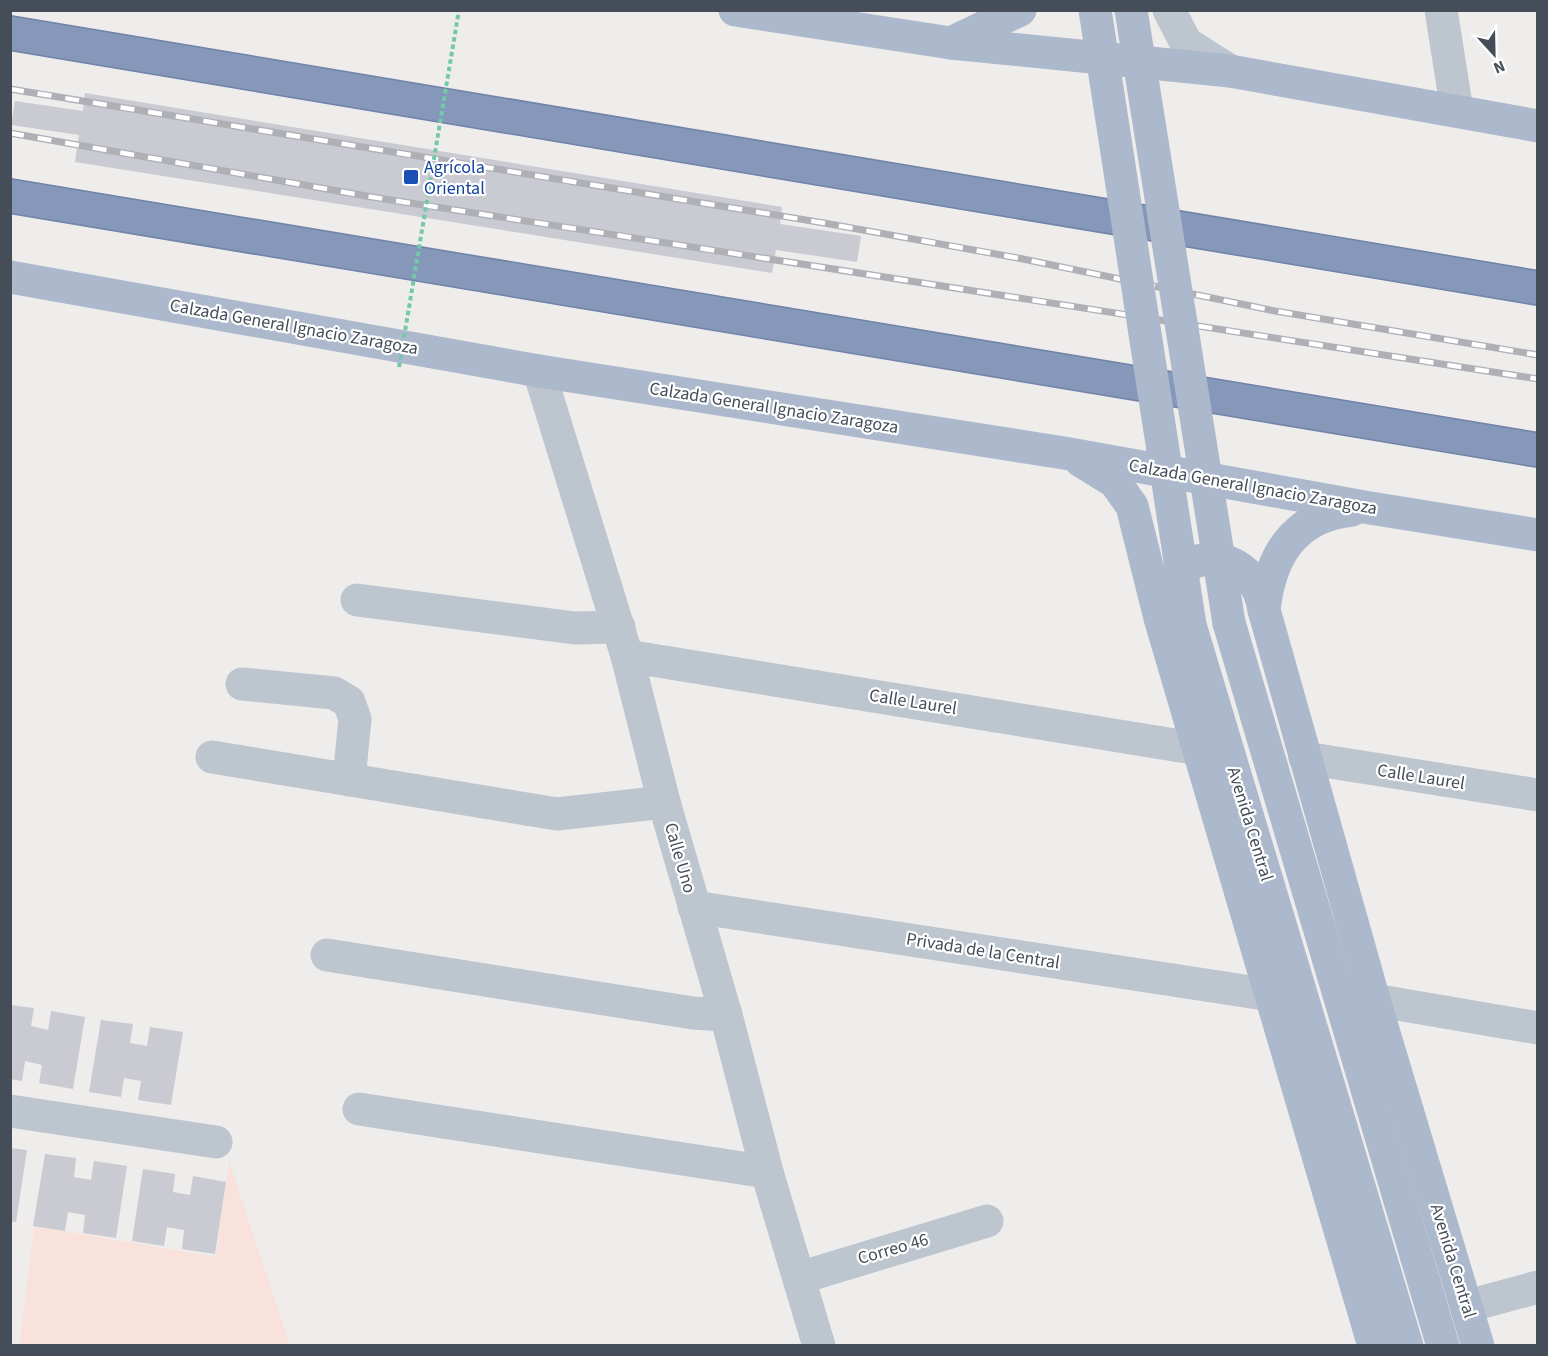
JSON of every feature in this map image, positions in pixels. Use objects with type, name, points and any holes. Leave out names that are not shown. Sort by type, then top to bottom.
[{"type":"highway","points":[[10,33],[1538,288]]},
{"type":"highway","points":[[10,196],[1538,450]]},
{"type":"main road","points":[[735,10],[951,43],[1230,71],[1538,126]]},
{"type":"main road","points":[[951,43],[1020,10]]},
{"type":"main road","name":"Avenida Central","points":[[1095,10],[1137,292],[1175,622],[1198,749],[1374,1346]]},
{"type":"main road","name":"Avenida Central","points":[[1131,10],[1175,299],[1229,623],[1443,1346]]},
{"type":"main road","name":"Calzada General Ignacio Zaragoza","points":[[10,277],[539,371],[1064,453],[1370,508],[1538,535]]},
{"type":"main road","name":"Avenida Central","points":[[1064,453],[1115,482],[1132,506],[1175,622],[1407,1346]]},
{"type":"main road","name":"Avenida Central","points":[[1370,508],[1334,512],[1308,522],[1294,535],[1273,570],[1264,610],[1374,1000],[1478,1346]]},
{"type":"main road","points":[[1175,622],[1163,598],[1169,584],[1179,572],[1205,560],[1234,563],[1246,571],[1256,583],[1264,610]]},
{"type":"street","points":[[1169,10],[1186,43],[1230,71]]},
{"type":"street","points":[[1441,10],[1457,111]]},
{"type":"street","name":"Calle Uno","points":[[539,371],[623,642],[664,802],[726,1015],[767,1172],[819,1346]]},
{"type":"street","name":"Calle Laurel","points":[[357,600],[575,628],[623,642],[1198,749]]},
{"type":"street","points":[[242,684],[334,693],[350,702],[355,718],[349,780]]},
{"type":"street","points":[[212,757],[557,814],[664,802]]},
{"type":"street","name":"Calle Laurel","points":[[1305,758],[1538,795]]},
{"type":"street","name":"Privada de la Central","points":[[694,907],[1271,995]]},
{"type":"street","points":[[327,955],[693,1013],[726,1015]]},
{"type":"street","points":[[1374,1000],[1538,1028]]},
{"type":"street","points":[[359,1109],[767,1172]]},
{"type":"street","points":[[10,1111],[216,1142]]},
{"type":"street","name":"Correo 46","points":[[799,1278],[987,1221]]},
{"type":"street","points":[[1467,1306],[1538,1287]]},
{"type":"path","points":[[399,367],[459,10]]},
{"type":"shaded area","points":[[229,1161],[290,1345],[19,1346],[34,1226],[216,1257]]},
{"type":"building","points":[[85,93],[782,207],[780,224],[861,236],[857,262],[776,250],[772,273],[75,162],[79,135],[11,125],[15,101],[83,111]]},
{"type":"building","points":[[10,1005],[34,1008],[31,1026],[48,1030],[51,1011],[85,1017],[73,1089],[39,1083],[42,1065],[25,1061],[22,1081],[10,1079]]},
{"type":"building","points":[[101,1020],[133,1024],[130,1043],[147,1046],[150,1027],[183,1032],[171,1105],[138,1100],[141,1081],[124,1078],[121,1097],[89,1092]]},
{"type":"building","points":[[10,1148],[27,1150],[16,1222],[10,1221]]},
{"type":"building","points":[[45,1154],[76,1158],[74,1177],[91,1180],[94,1161],[127,1166],[116,1238],[83,1233],[85,1215],[68,1212],[65,1231],[33,1226]]},
{"type":"building","points":[[143,1169],[175,1174],[173,1192],[190,1195],[193,1176],[226,1182],[215,1254],[182,1249],[184,1230],[167,1227],[164,1246],[132,1241]]},
{"type":"railway","points":[[10,89],[824,223],[1018,258],[1275,311],[1538,355]]},
{"type":"railway","points":[[10,133],[372,197],[1538,379]]},
{"type":"place","name":"Agrícola Oriental","points":[[411,177]]}]
